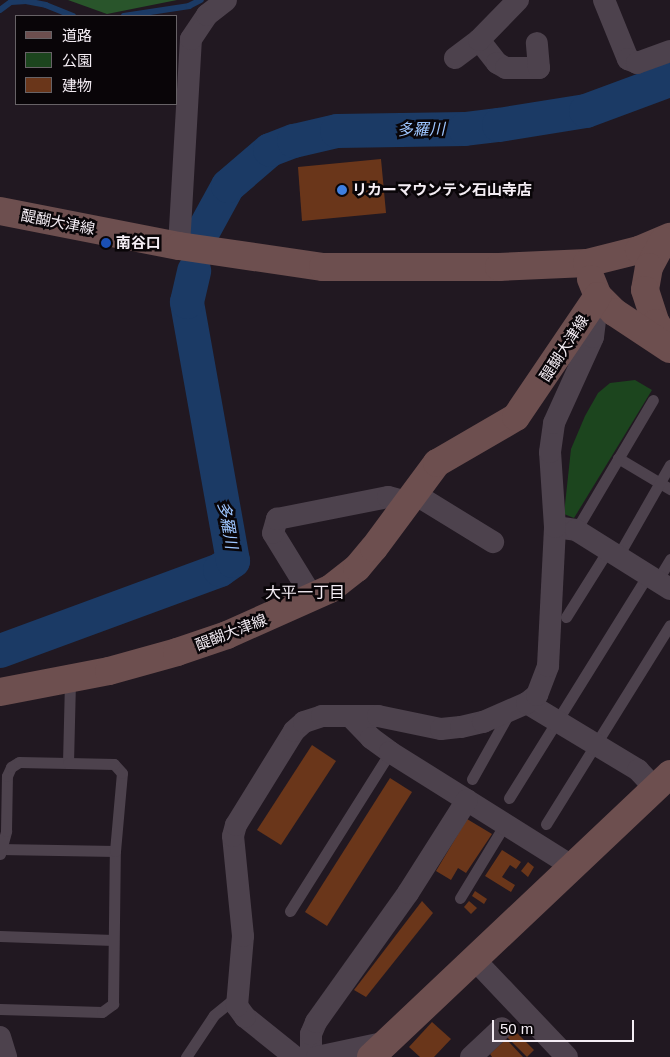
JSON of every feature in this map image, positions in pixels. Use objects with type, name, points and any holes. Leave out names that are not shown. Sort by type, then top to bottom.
[{"type":"main road","name":"醍醐大津線","points":[[0,211],[179,246],[323,267],[499,267],[587,263],[666,239]]},
{"type":"main road","points":[[666,239],[649,267],[645,290],[656,323],[670,347]]},
{"type":"main road","points":[[587,263],[598,296],[614,312],[670,347]]},
{"type":"main road","name":"醍醐大津線","points":[[0,692],[70,679],[177,652],[313,598],[357,568],[410,497],[444,458],[516,416],[598,296]]},
{"type":"main road","points":[[379,1049],[662,781]]},
{"type":"street","points":[[179,246],[191,39],[207,15],[226,0]]},
{"type":"street","points":[[455,58],[479,40],[518,0]]},
{"type":"street","points":[[604,0],[628,60],[637,63],[670,51]]},
{"type":"street","points":[[479,40],[497,63],[506,68],[539,68],[537,44]]},
{"type":"street","points":[[285,1055],[245,1017],[237,1006],[236,997],[243,936],[233,836],[236,825],[294,731],[304,722],[322,716],[378,716],[441,729],[483,722],[519,707],[537,695],[548,666],[566,528],[550,452],[554,423],[594,337],[598,296]]},
{"type":"street","points":[[313,598],[272,533],[277,519],[388,497],[410,497],[493,542]]},
{"type":"street","points":[[566,528],[613,553],[658,582]]},
{"type":"street","points":[[519,707],[556,721],[638,770],[662,781]]},
{"type":"street","points":[[350,716],[371,738],[390,752],[572,866]]},
{"type":"street","points":[[311,1057],[311,1034],[316,1022],[408,894],[467,800]]},
{"type":"street","points":[[474,960],[567,1057]]},
{"type":"street","points":[[471,1057],[502,1028]]},
{"type":"street","points":[[0,1037],[6,1057]]},
{"type":"street","points":[[317,1057],[379,1049]]},
{"type":"lane","points":[[566,528],[618,458],[652,400]]},
{"type":"lane","points":[[618,458],[670,489]]},
{"type":"lane","points":[[566,618],[613,553],[670,465]]},
{"type":"lane","points":[[509,798],[556,721],[658,582],[670,559]]},
{"type":"lane","points":[[546,824],[670,625]]},
{"type":"lane","points":[[68,763],[70,679]]},
{"type":"lane","points":[[472,779],[519,707]]},
{"type":"lane","points":[[290,910],[390,752]]},
{"type":"lane","points":[[0,1008],[102,1012],[113,1004],[115,851],[122,773],[114,764],[19,762],[5,767],[7,776],[6,831],[0,851],[115,851]]},
{"type":"lane","points":[[460,898],[505,824]]},
{"type":"lane","points":[[0,936],[113,940]]},
{"type":"lane","points":[[186,1057],[214,1014],[236,997]]},
{"type":"green space","points":[[68,0],[177,0],[107,14]]},
{"type":"green space","points":[[635,380],[652,390],[574,518],[564,514],[571,449],[585,416],[598,393],[610,383]]},
{"type":"building","name":"リカーマウンテン石山寺店","points":[[381,159],[386,213],[302,221],[298,167]]},
{"type":"building","points":[[312,745],[336,761],[281,845],[257,830]]},
{"type":"building","points":[[390,778],[412,792],[327,926],[305,912]]},
{"type":"building","points":[[467,819],[492,834],[466,873],[458,868],[451,880],[436,871]]},
{"type":"building","points":[[502,850],[521,862],[516,869],[510,865],[502,877],[515,885],[511,892],[485,876]]},
{"type":"building","points":[[528,862],[534,867],[528,877],[521,871]]},
{"type":"building","points":[[475,891],[487,899],[484,904],[472,896]]},
{"type":"building","points":[[422,901],[433,913],[366,997],[354,990]]},
{"type":"building","points":[[469,901],[477,908],[471,914],[464,907]]},
{"type":"building","points":[[432,1022],[451,1039],[434,1057],[420,1057],[409,1047]]},
{"type":"building","points":[[514,1030],[534,1050],[527,1057],[507,1037]]},
{"type":"building","points":[[506,1039],[523,1057],[492,1057],[490,1054]]},
{"type":"waterway","points":[[130,15],[189,6],[201,0]]},
{"type":"waterway","points":[[0,10],[11,2],[26,1],[46,5],[71,15]]},
{"type":"waterway","name":"多羅川","points":[[205,228],[228,186],[270,150],[294,141],[337,131],[465,129],[586,111],[670,80]]},
{"type":"waterway","name":"多羅川","points":[[0,651],[220,570],[233,561],[187,302],[194,271]]},
{"type":"place","name":"リカーマウンテン石山寺店","points":[[342,190]]},
{"type":"place","name":"南谷口","points":[[106,243]]},
{"type":"district","name":"大平一丁目","points":[[305,593]]}]
